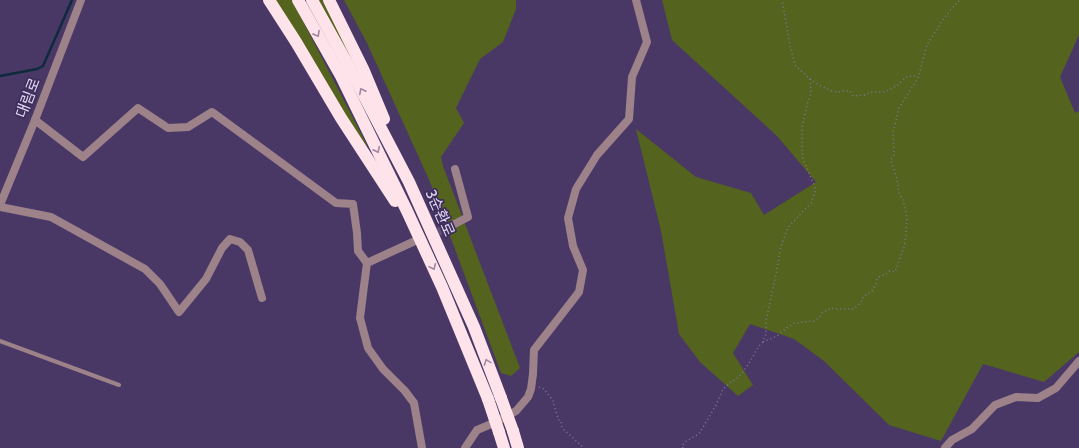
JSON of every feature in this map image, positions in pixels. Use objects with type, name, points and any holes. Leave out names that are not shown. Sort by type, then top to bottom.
[{"type":"highway","points":[[269,0],[419,243]]},
{"type":"highway","name":"3순환로","points":[[298,0],[340,76],[407,211],[419,243],[442,287],[488,399],[504,448]]},
{"type":"highway","name":"3순환로","points":[[312,0],[409,182],[474,327],[518,448]]},
{"type":"highway","points":[[329,0],[364,71],[457,291]]},
{"type":"street","name":"대림로","points":[[0,206],[81,0]]},
{"type":"street","points":[[465,448],[477,430],[496,422],[516,410],[528,397],[531,389],[533,374],[534,350],[579,292],[583,270],[573,246],[568,218],[576,189],[597,155],[629,119],[632,77],[647,42],[636,0]]},
{"type":"street","points":[[35,120],[83,157],[138,108],[168,128],[188,127],[212,112],[336,203],[353,204],[358,251],[367,263],[360,318],[368,348],[383,369],[405,391],[414,403],[422,448]]},
{"type":"street","points":[[447,228],[468,217],[455,169]]},
{"type":"street","points":[[0,206],[51,217],[145,268],[160,284],[179,312],[206,280],[222,248],[230,239],[240,242],[248,250],[262,298]]},
{"type":"street","points":[[367,263],[419,243]]},
{"type":"street","points":[[945,448],[952,440],[972,429],[995,405],[1016,396],[1038,398],[1056,388],[1079,361]]},
{"type":"lane","points":[[0,341],[119,385]]},
{"type":"path","points":[[782,0],[795,65],[820,86],[837,92],[850,90],[853,96],[858,96],[872,92],[885,92],[898,85],[906,77],[918,75]]},
{"type":"path","points":[[683,448],[682,446],[685,442],[699,434],[723,389],[739,377],[748,366],[758,346],[776,336],[794,323],[814,321],[820,317],[822,313],[831,308],[854,309],[862,301],[863,297],[872,291],[879,277],[888,273],[889,271],[895,272],[904,247],[907,218],[904,200],[899,194],[897,179],[891,159],[894,155],[893,132],[899,108],[914,85],[918,75],[926,45],[952,8],[960,0]]},
{"type":"path","points":[[763,342],[766,334],[766,321],[781,246],[787,230],[811,203],[815,192],[815,187],[803,159],[802,151],[802,128],[811,92],[810,79]]},
{"type":"path","points":[[531,389],[538,387],[544,389],[554,402],[554,407],[559,420],[561,420],[562,428],[584,448]]},
{"type":"green space","points":[[274,0],[292,0],[367,145],[364,147]]},
{"type":"green space","points":[[317,0],[325,0],[380,112]]},
{"type":"green space","points":[[344,0],[516,0],[516,9],[503,42],[480,59],[456,108],[464,123],[441,157],[443,166],[520,368],[511,376],[501,373],[430,182],[367,43]]},
{"type":"green space","points":[[662,0],[1079,0],[1079,35],[1060,77],[1075,113],[1079,111],[1079,352],[1044,382],[983,364],[941,441],[889,425],[824,361],[794,339],[750,324],[733,353],[753,385],[738,396],[700,362],[679,334],[661,231],[636,129],[696,177],[751,193],[764,215],[816,182],[777,136],[672,40]]},
{"type":"waterway","points":[[0,76],[37,69],[43,66],[72,0]]},
{"type":"tunnel","points":[[416,241],[447,228]]}]
